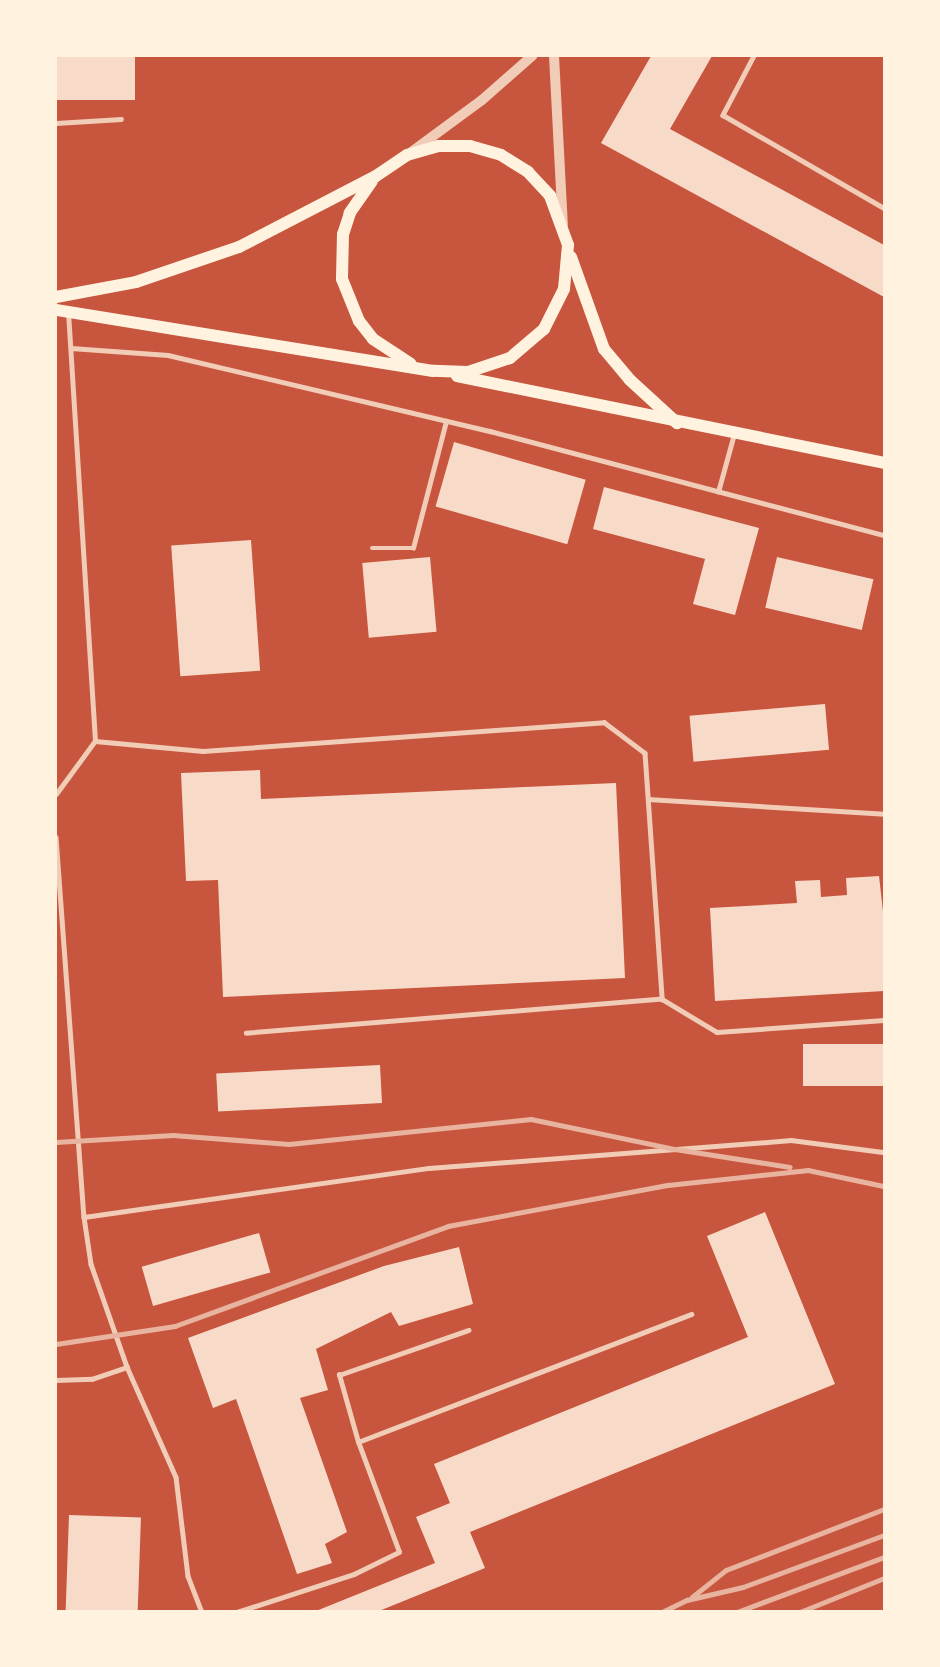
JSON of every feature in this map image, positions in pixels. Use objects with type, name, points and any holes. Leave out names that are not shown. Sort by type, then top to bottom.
[{"type":"main road","points":[[56,297],[136,282],[238,247],[376,176],[407,155],[438,146],[470,146],[501,155],[528,172],[550,196],[563,225],[604,349],[630,380],[677,423]]},
{"type":"main road","points":[[376,176],[362,193],[347,224],[341,257],[342,279],[359,321],[374,339],[391,353],[433,371],[468,372],[490,367],[528,345],[544,329],[560,300],[568,267],[568,245]]},
{"type":"main road","points":[[56,310],[433,371],[885,464]]},
{"type":"street","points":[[407,155],[482,100],[532,56]]},
{"type":"street","points":[[554,56],[563,225]]},
{"type":"lane","points":[[754,56],[723,115],[885,208]]},
{"type":"lane","points":[[56,123],[121,119]]},
{"type":"lane","points":[[56,794],[95,741],[68,312]]},
{"type":"lane","points":[[71,348],[168,356],[446,421],[885,536]]},
{"type":"lane","points":[[372,548],[413,548],[446,421]]},
{"type":"lane","points":[[718,492],[734,434]]},
{"type":"lane","points":[[95,741],[203,751],[604,722],[645,753],[662,999]]},
{"type":"lane","points":[[648,799],[885,814]]},
{"type":"lane","points":[[56,837],[84,1217],[90,1264],[127,1367],[176,1477],[188,1576],[202,1611]]},
{"type":"lane","points":[[246,1033],[662,999],[717,1032],[885,1020]]},
{"type":"lane","points":[[84,1217],[429,1168],[791,1140],[885,1152]]},
{"type":"lane","points":[[358,1442],[691,1314]]},
{"type":"lane","points":[[237,1611],[354,1574],[399,1552],[358,1442],[339,1375],[468,1330]]},
{"type":"lane","points":[[56,1380],[92,1379],[127,1367]]},
{"type":"building","points":[[56,56],[135,56],[135,100],[56,100]]},
{"type":"building","points":[[651,56],[712,56],[670,129],[884,245],[884,297],[601,143]]},
{"type":"building","points":[[454,442],[586,480],[567,544],[436,506]]},
{"type":"building","points":[[604,487],[759,528],[735,615],[693,604],[705,559],[593,529]]},
{"type":"building","points":[[251,540],[260,671],[180,676],[171,546]]},
{"type":"building","points":[[430,557],[437,632],[369,638],[362,563]]},
{"type":"building","points":[[777,557],[873,579],[862,630],[765,608]]},
{"type":"building","points":[[825,704],[829,750],[694,762],[690,716]]},
{"type":"building","points":[[260,770],[261,799],[616,783],[625,978],[223,997],[218,880],[186,881],[181,773]]},
{"type":"building","points":[[879,876],[884,920],[884,991],[715,1001],[710,908],[797,903],[795,881],[820,880],[821,897],[847,895],[846,878]]},
{"type":"building","points":[[803,1044],[884,1044],[884,1086],[803,1086]]},
{"type":"building","points":[[380,1065],[382,1103],[218,1112],[216,1074]]},
{"type":"building","points":[[765,1212],[835,1384],[470,1532],[485,1568],[379,1611],[316,1611],[435,1563],[416,1517],[450,1503],[434,1464],[748,1337],[707,1236]]},
{"type":"building","points":[[259,1233],[270,1272],[153,1306],[142,1267]]},
{"type":"building","points":[[459,1247],[473,1304],[399,1326],[391,1312],[316,1349],[328,1390],[300,1398],[347,1532],[325,1544],[332,1563],[297,1574],[236,1399],[213,1408],[188,1338],[384,1266]]},
{"type":"building","points":[[69,1515],[141,1518],[138,1612],[66,1611]]},
{"type":"railway","points":[[56,1142],[173,1135],[289,1144],[531,1119],[675,1149],[790,1167]]},
{"type":"railway","points":[[56,1344],[175,1326],[448,1226],[668,1185],[808,1170],[884,1186]]},
{"type":"railway","points":[[692,1597],[726,1570],[884,1509]]},
{"type":"railway","points":[[662,1612],[687,1600],[743,1587],[884,1535]]},
{"type":"railway","points":[[737,1612],[884,1557]]},
{"type":"railway","points":[[800,1612],[884,1578]]}]
